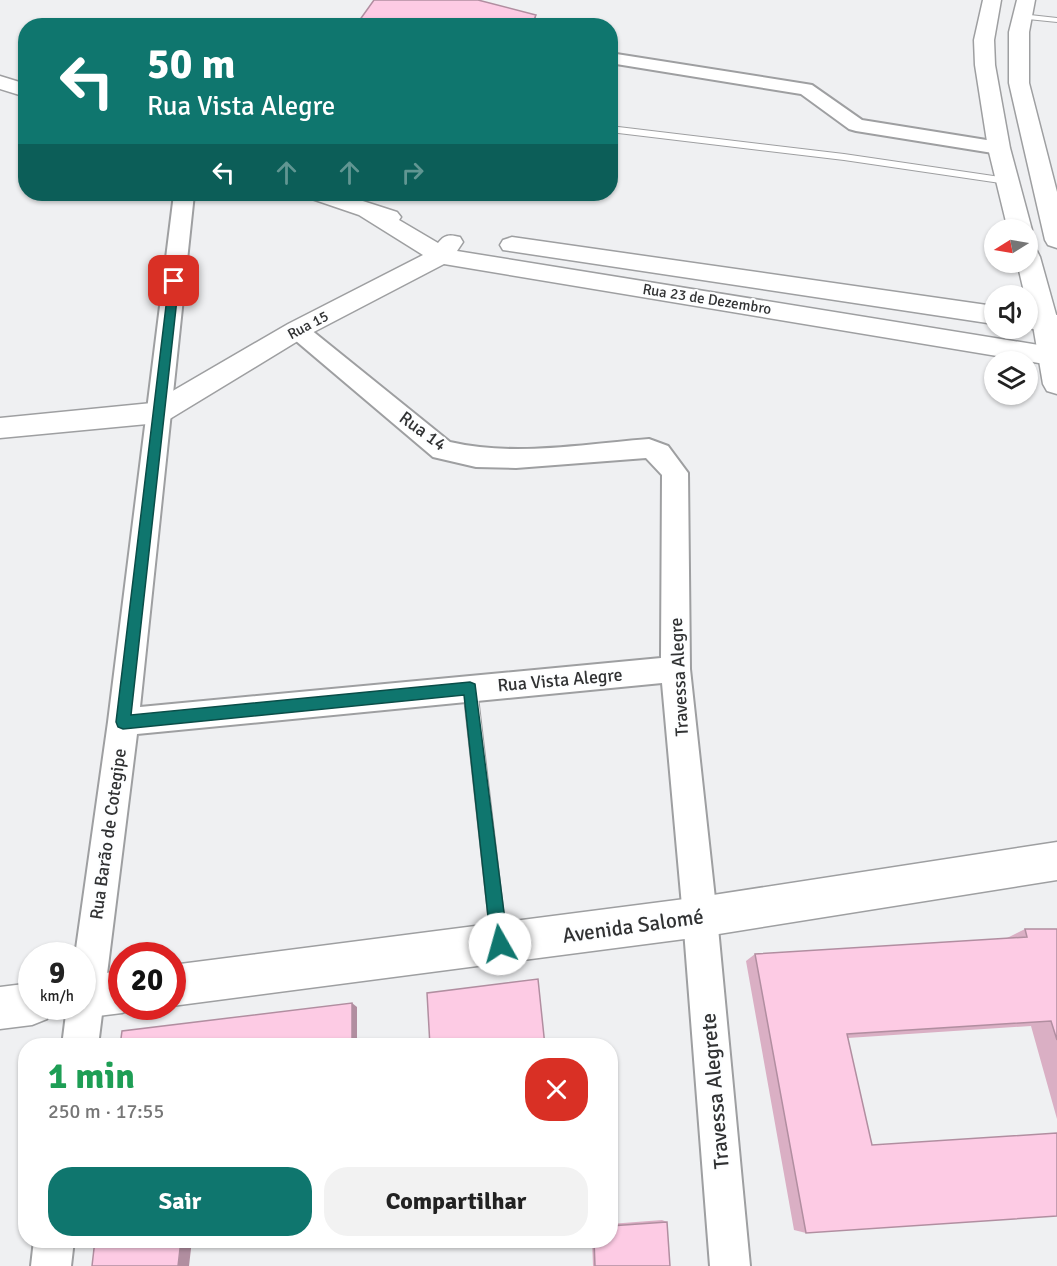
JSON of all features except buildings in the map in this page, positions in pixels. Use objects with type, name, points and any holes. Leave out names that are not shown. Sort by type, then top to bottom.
[{"type":"street","points":[[992,0],[984,40],[984,57],[999,148],[1017,219]]},
{"type":"street","points":[[1021,5],[1019,83],[1057,240]]},
{"type":"street","points":[[618,59],[806,89],[856,125],[999,148]]},
{"type":"street","points":[[1,83],[18,88]]},
{"type":"street","name":"Rua Barão de Cotegipe","points":[[83,1038],[97,996],[123,722],[183,201]]},
{"type":"street","name":"Rua 23 de Dezembro","points":[[341,201],[368,210],[448,246],[1054,357]]},
{"type":"street","name":"Rua 15","points":[[158,413],[297,330],[448,246]]},
{"type":"street","name":"Rua 23 de Dezembro","points":[[448,246],[984,314]]},
{"type":"street","points":[[1032,273],[1054,357],[1057,384]]},
{"type":"street","name":"Rua 14","points":[[297,330],[442,450],[476,458],[516,459],[649,448]]},
{"type":"street","points":[[0,428],[158,413]]},
{"type":"street","name":"Travessa Alegre","points":[[649,448],[659,453],[675,473],[675,669],[700,917]]},
{"type":"street","name":"Rua Vista Alegre","points":[[123,722],[675,669]]},
{"type":"street","name":"Avenida Salomé","points":[[186,984],[700,917],[1057,861]]},
{"type":"street","name":"Travessa Alegrete","points":[[700,917],[730,1266]]},
{"type":"street","points":[[0,1008],[18,1006]]},
{"type":"street","points":[[51,1266],[53,1248]]},
{"type":"lane","points":[[1021,5],[1057,20]]},
{"type":"lane","points":[[618,130],[844,157],[1007,181]]},
{"type":"lane","points":[[470,688],[500,944]]},
{"type":"route","points":[[174,281],[123,722],[470,688],[500,944]]}]
